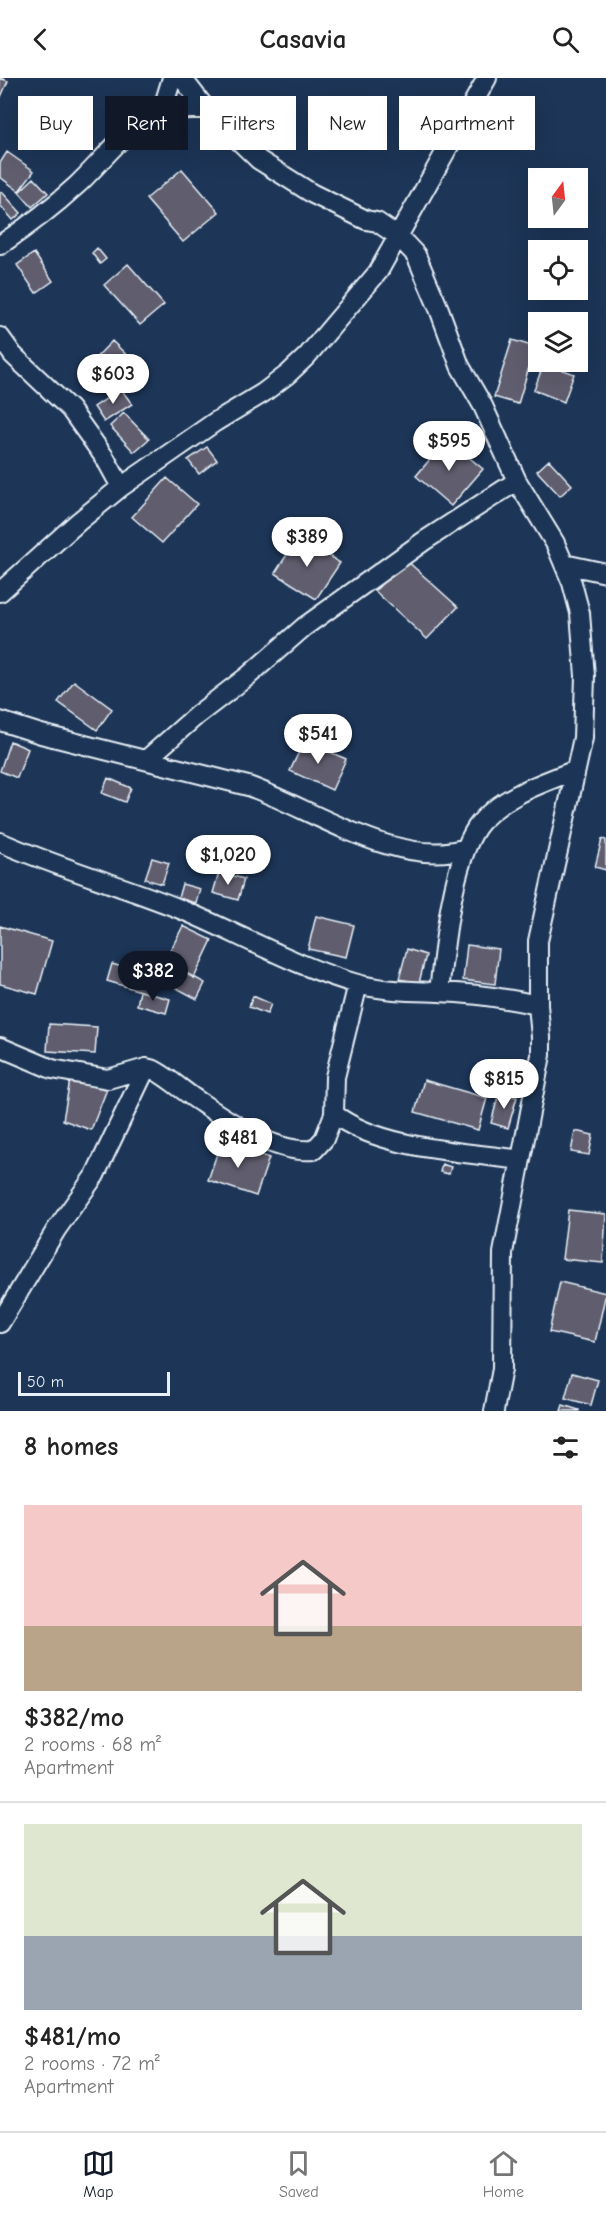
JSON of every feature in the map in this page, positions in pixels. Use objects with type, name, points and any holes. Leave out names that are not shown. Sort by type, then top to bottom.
[{"type":"street","points":[[167,96],[172,78]]},
{"type":"street","points":[[182,78],[200,101]]},
{"type":"street","points":[[0,592],[78,522],[122,487],[288,374],[307,356],[378,272],[487,78]]},
{"type":"street","points":[[0,245],[44,215],[112,150]]},
{"type":"street","points":[[249,150],[259,160],[314,194],[366,220],[377,222],[399,237],[416,255],[460,366],[483,406],[517,481],[555,543],[572,583],[580,613],[585,676],[583,738],[538,941],[541,1055],[503,1253],[502,1369],[494,1411]]},
{"type":"street","points":[[0,337],[13,355],[70,409],[105,458],[122,487]]},
{"type":"street","points":[[146,760],[196,715],[248,676],[304,627],[424,541],[517,481]]},
{"type":"street","points":[[564,564],[606,573]]},
{"type":"street","points":[[0,721],[248,786],[369,839],[407,850],[452,853],[466,848]]},
{"type":"street","points":[[439,992],[445,938],[466,848],[478,826],[499,807],[537,784],[576,770]]},
{"type":"street","points":[[0,842],[34,857],[178,909],[297,961],[358,984],[404,992],[439,992],[505,998],[538,1005]]},
{"type":"street","points":[[0,1047],[52,1069],[108,1079],[146,1068],[164,1075],[199,1102],[248,1132],[288,1149],[314,1150],[324,1139],[334,1114],[335,1077],[358,984]]},
{"type":"street","points":[[0,1323],[56,1230],[95,1175],[146,1068]]},
{"type":"street","points":[[334,1114],[361,1131],[408,1143],[448,1151],[521,1160]]},
{"type":"building","points":[[0,78],[8,81],[0,99]]},
{"type":"building","points":[[7,152],[34,171],[19,191],[0,177],[0,163]]},
{"type":"building","points":[[182,169],[219,212],[183,242],[146,199]]},
{"type":"building","points":[[34,178],[48,193],[32,207],[19,192]]},
{"type":"building","points":[[2,192],[21,213],[13,220],[0,205],[0,193]]},
{"type":"building","points":[[97,248],[106,259],[100,264],[92,253]]},
{"type":"building","points":[[34,253],[53,281],[36,293],[17,265]]},
{"type":"building","points":[[128,264],[164,305],[140,325],[104,285]]},
{"type":"building","points":[[512,340],[528,345],[528,370],[518,404],[494,397]]},
{"type":"building","points":[[112,341],[134,362],[106,392],[83,371]]},
{"type":"building","points":[[541,372],[574,374],[564,402],[534,390]]},
{"type":"building","points":[[121,389],[132,404],[104,422],[94,407]]},
{"type":"building","points":[[124,413],[149,439],[134,452],[110,426]]},
{"type":"building","points":[[447,439],[483,469],[451,506],[416,476]]},
{"type":"building","points":[[207,447],[217,460],[199,474],[188,460]]},
{"type":"building","points":[[549,460],[572,485],[560,496],[537,471]]},
{"type":"building","points":[[167,478],[197,504],[162,543],[132,517]]},
{"type":"building","points":[[299,536],[340,563],[316,599],[275,573]]},
{"type":"building","points":[[405,559],[458,607],[427,639],[375,591]]},
{"type":"building","points":[[74,681],[112,709],[97,730],[58,702]]},
{"type":"building","points":[[10,741],[28,749],[17,778],[0,771]]},
{"type":"building","points":[[304,741],[346,759],[332,790],[290,771]]},
{"type":"building","points":[[108,778],[131,788],[125,802],[102,793]]},
{"type":"building","points":[[602,839],[606,840],[606,870],[595,867]]},
{"type":"building","points":[[152,858],[169,863],[162,884],[145,879]]},
{"type":"building","points":[[219,872],[244,879],[238,900],[213,893]]},
{"type":"building","points":[[182,884],[200,889],[196,903],[178,898]]},
{"type":"building","points":[[316,916],[354,925],[346,957],[308,949]]},
{"type":"building","points":[[0,926],[52,941],[37,994],[0,984]]},
{"type":"building","points":[[183,926],[212,940],[194,978],[164,963]]},
{"type":"building","points":[[467,945],[499,949],[495,984],[463,980]]},
{"type":"building","points":[[407,949],[426,955],[419,983],[399,979]]},
{"type":"building","points":[[164,961],[205,983],[197,999],[156,977]]},
{"type":"building","points":[[112,964],[156,977],[151,994],[107,981]]},
{"type":"building","points":[[140,991],[170,999],[166,1013],[137,1005]]},
{"type":"building","points":[[253,996],[271,1004],[267,1014],[249,1007]]},
{"type":"building","points":[[49,1024],[97,1027],[95,1054],[47,1051]]},
{"type":"building","points":[[70,1080],[107,1089],[91,1130],[63,1120]]},
{"type":"building","points":[[424,1080],[487,1098],[478,1130],[415,1112]]},
{"type":"building","points":[[499,1093],[517,1097],[508,1128],[491,1123]]},
{"type":"building","points":[[575,1131],[593,1135],[589,1155],[571,1152]]},
{"type":"building","points":[[221,1142],[269,1158],[256,1196],[208,1180]]},
{"type":"building","points":[[442,1164],[451,1167],[449,1174],[440,1172]]},
{"type":"building","points":[[568,1210],[606,1214],[603,1263],[562,1259]]},
{"type":"building","points":[[560,1282],[606,1293],[595,1342],[549,1332]]},
{"type":"building","points":[[572,1373],[598,1380],[591,1405],[565,1398]]},
{"type":"building","points":[[563,1405],[579,1410],[579,1411],[561,1411]]}]
